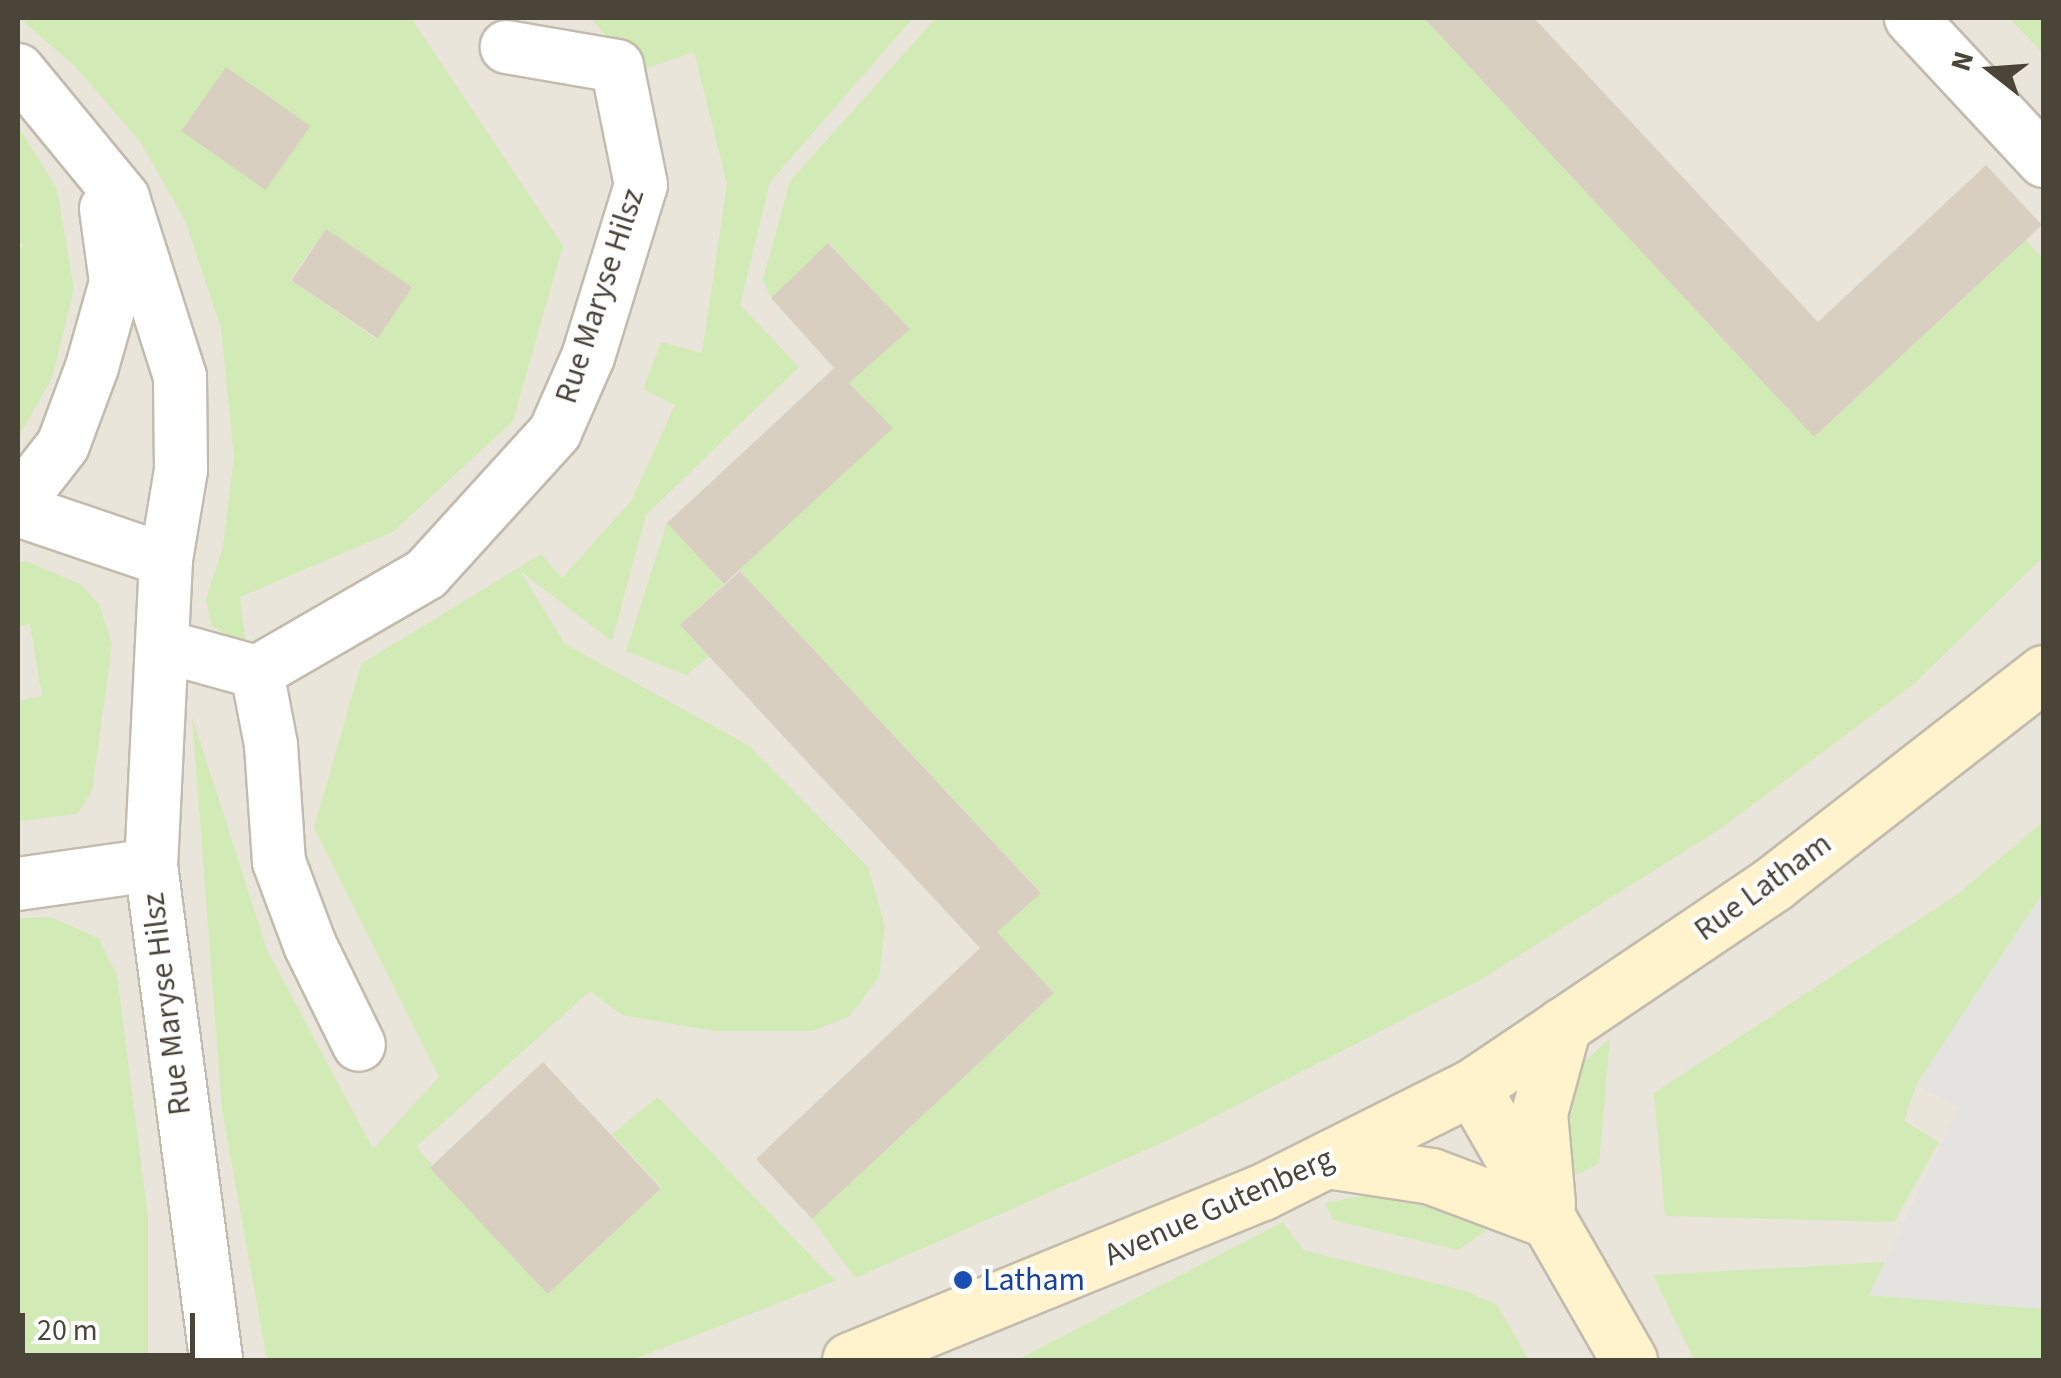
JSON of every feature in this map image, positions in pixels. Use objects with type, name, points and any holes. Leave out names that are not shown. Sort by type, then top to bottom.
[{"type":"main road","name":"Rue Latham","points":[[1472,1087],[1774,883],[2044,673]]},
{"type":"main road","points":[[1548,1220],[1539,1113],[1563,1025]]},
{"type":"main road","points":[[1472,1087],[1629,1360]]},
{"type":"main road","name":"Avenue Gutenberg","points":[[858,1359],[1327,1160],[1472,1087]]},
{"type":"main road","points":[[1327,1160],[1431,1176],[1548,1220]]},
{"type":"street","points":[[1911,18],[2044,161]]},
{"type":"street","name":"Rue Maryse Hilsz","points":[[257,672],[426,574],[555,432],[588,357],[641,185],[617,66],[507,47]]},
{"type":"street","name":"Rue Maryse Hilsz","points":[[18,70],[123,198],[180,377],[180,470],[166,560],[150,865],[216,1360]]},
{"type":"street","name":"Rue Maryse Hilsz","points":[[18,506],[63,445],[116,282],[108,212],[74,137]]},
{"type":"street","points":[[18,506],[166,560]]},
{"type":"street","points":[[164,646],[257,672],[271,745],[279,862],[310,945],[359,1046]]},
{"type":"street","points":[[18,884],[150,865]]},
{"type":"shaded area","points":[[18,18],[2043,18],[2043,1360],[18,1360]]},
{"type":"shaded area","points":[[2043,893],[2043,1309],[1869,1295],[1959,1107],[1916,1085]]},
{"type":"green space","points":[[19,18],[411,18],[563,246],[513,421],[393,532],[240,597],[246,645],[211,626],[206,599],[223,547],[234,457],[221,328],[185,220],[141,143],[75,66]],"holes":[[[226,68],[310,126],[265,189]],[[325,230],[411,287],[376,339],[290,280]]]},
{"type":"green space","points":[[591,18],[913,18],[770,182],[740,305],[799,367],[646,515],[612,641],[520,571],[565,644],[748,745],[868,867],[885,926],[879,977],[850,1016],[813,1031],[714,1031],[622,1015],[590,991],[416,1147],[548,1294],[662,1188],[612,1134],[658,1097],[835,1281],[632,1360],[267,1360],[222,1110],[192,716],[267,950],[373,1149],[439,1077],[314,828],[361,664],[541,554],[562,578],[631,501],[675,405],[643,389],[661,342],[702,353],[727,184],[694,52],[635,72]]},
{"type":"green space","points":[[936,18],[1424,18],[1814,437],[2026,240],[2043,259],[2043,557],[1915,683],[1723,827],[1480,980],[1173,1138],[855,1278],[812,1219],[1054,993],[997,932],[1041,892],[739,570],[892,428],[849,383],[909,328],[829,243],[771,298],[763,279],[790,181]]},
{"type":"green space","points":[[2009,18],[2043,18],[2043,53]]},
{"type":"green space","points":[[18,126],[57,189],[74,289],[52,378],[18,438],[18,252],[23,245],[18,240]]},
{"type":"green space","points":[[667,523],[724,584],[680,625],[709,657],[686,675],[626,651]]},
{"type":"green space","points":[[26,561],[80,584],[99,604],[112,644],[92,792],[77,814],[18,821],[18,701],[42,696],[30,624],[18,626],[18,563]]},
{"type":"green space","points":[[2043,822],[2043,893],[1916,1085],[1904,1121],[1939,1142],[1894,1222],[1665,1216],[1654,1093],[1958,894]]},
{"type":"green space","points":[[50,917],[98,938],[117,975],[148,1218],[148,1360],[18,1360],[18,918]]},
{"type":"green space","points":[[1610,1038],[1599,1163],[1577,1175],[1568,1156],[1563,1096],[1578,1068]]},
{"type":"green space","points":[[1371,1194],[1469,1216],[1486,1231],[1458,1250],[1333,1220],[1325,1203]]},
{"type":"green space","points":[[1283,1222],[1303,1250],[1466,1291],[1497,1305],[1529,1360],[1017,1360]]},
{"type":"green space","points":[[1885,1262],[1870,1295],[2043,1309],[2043,1360],[1694,1360],[1653,1275]]},
{"type":"building","points":[[1424,18],[1534,18],[1818,322],[1986,165],[2042,225],[1814,437]]},
{"type":"building","points":[[226,67],[310,126],[266,190],[181,131]]},
{"type":"building","points":[[326,229],[412,287],[378,339],[291,280]]},
{"type":"building","points":[[828,243],[910,329],[849,383],[893,428],[724,584],[667,523],[834,368],[771,298]]},
{"type":"building","points":[[740,571],[1041,893],[997,932],[1054,993],[812,1219],[756,1159],[993,936],[980,948],[680,625]]},
{"type":"building","points":[[543,1062],[661,1189],[548,1294],[430,1168]]},
{"type":"place","name":"Latham","points":[[963,1280]]}]
